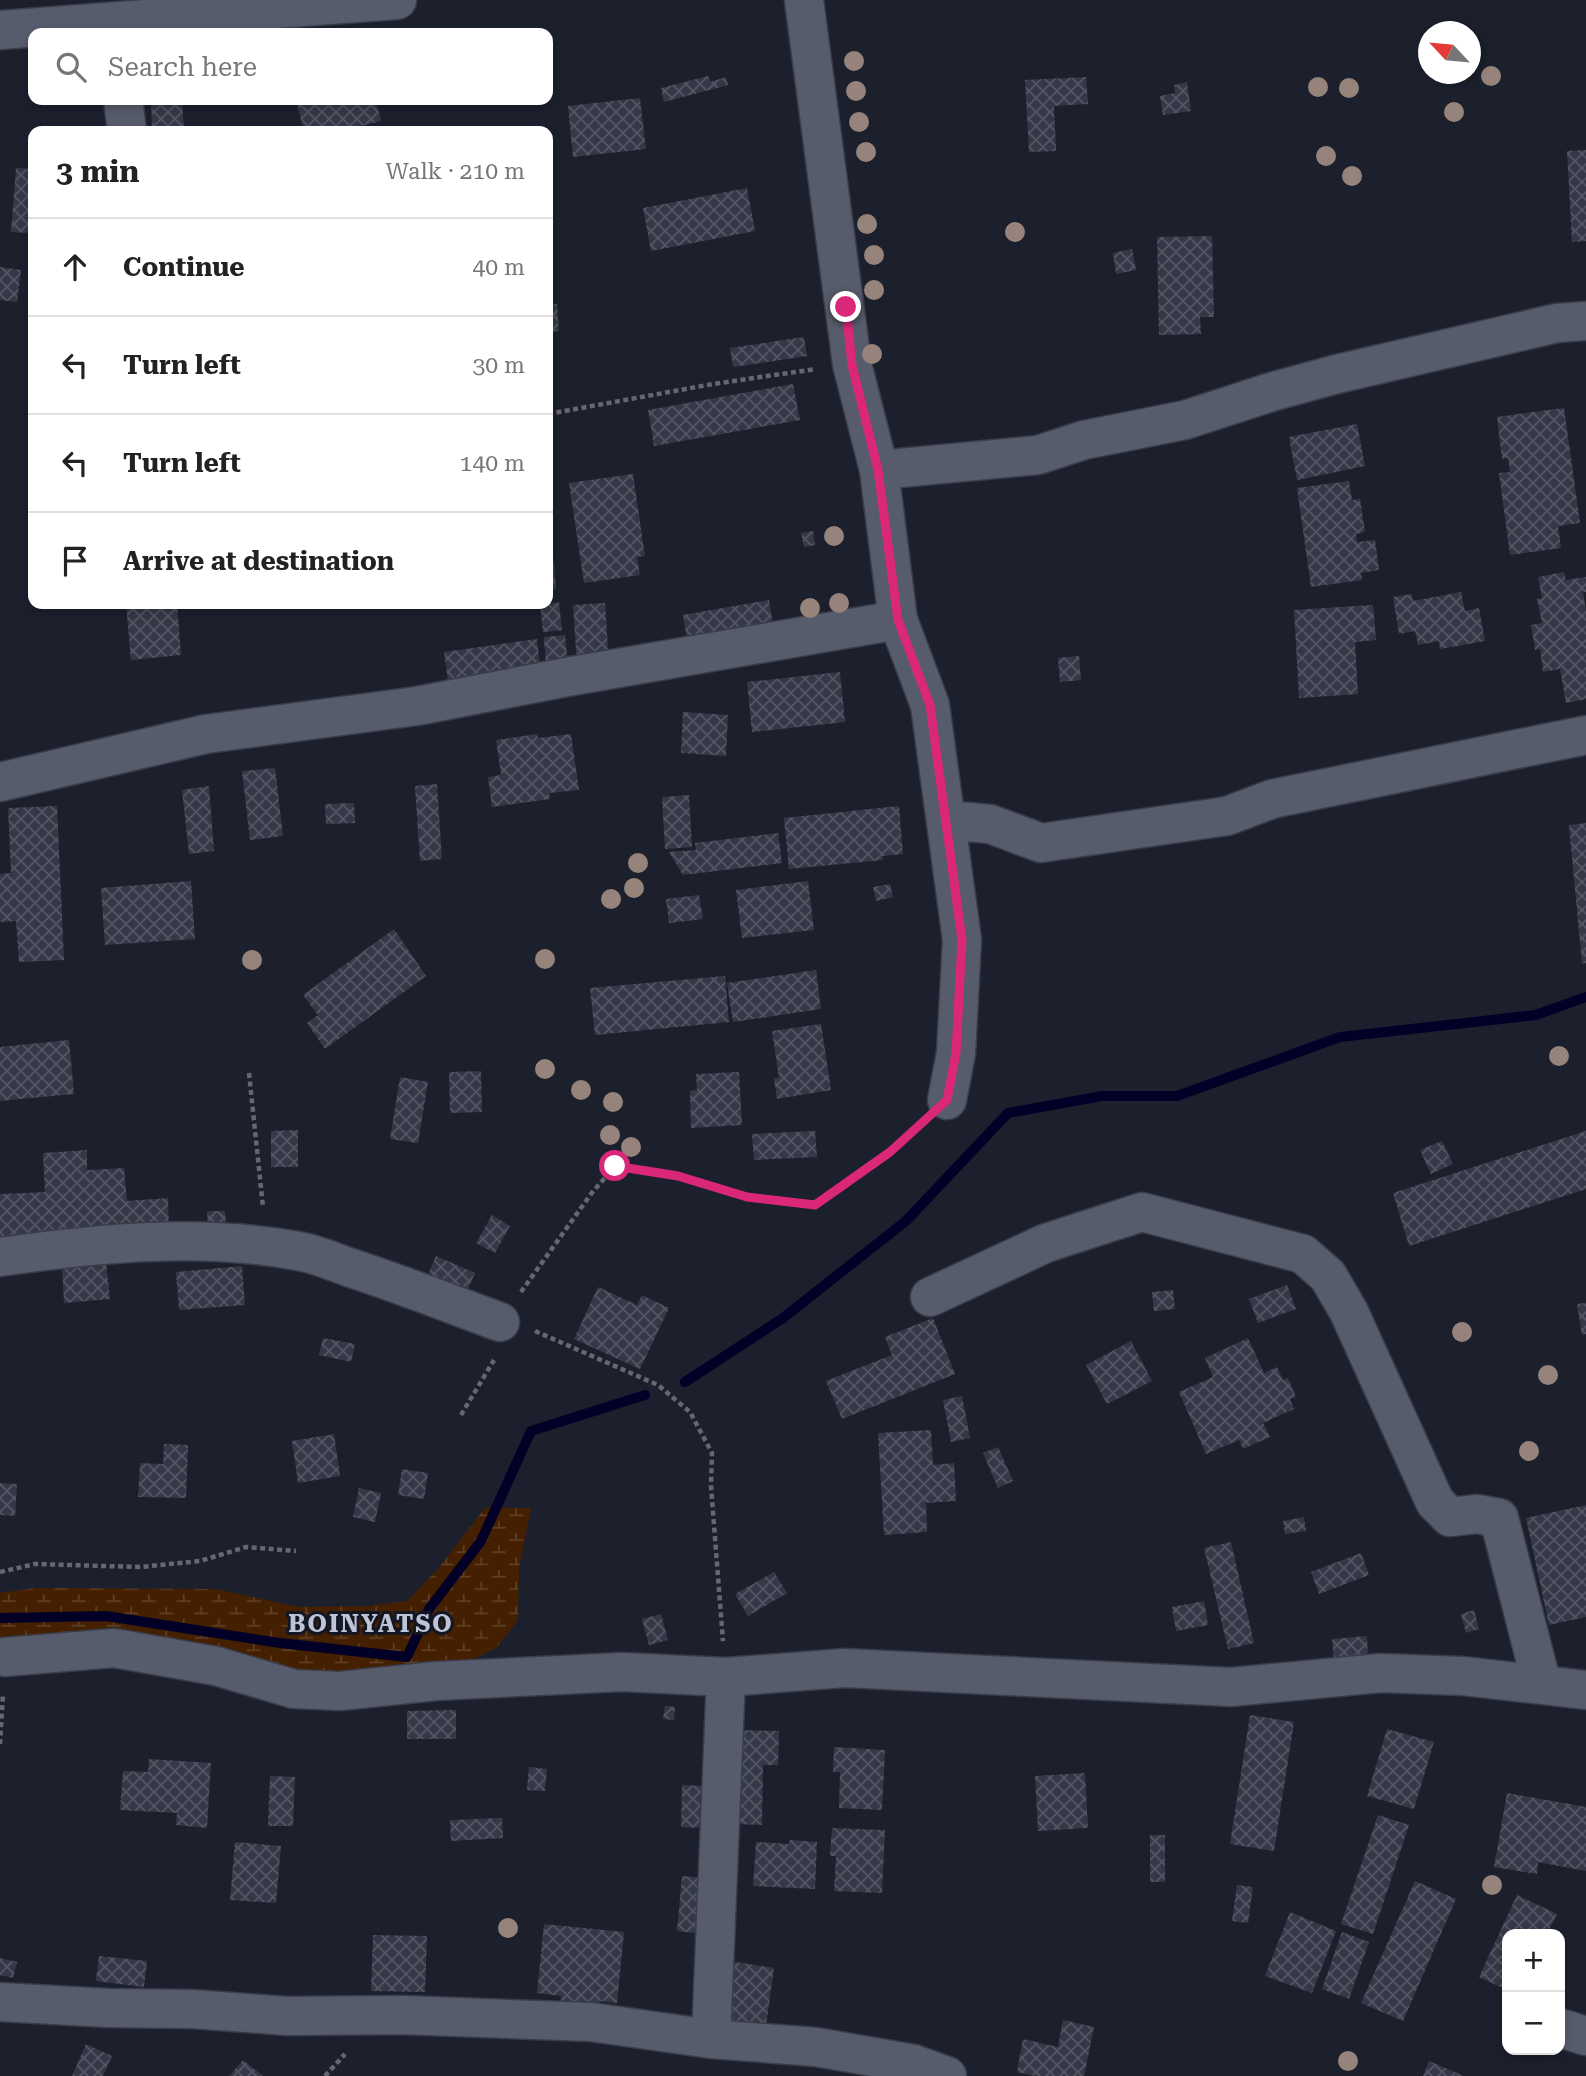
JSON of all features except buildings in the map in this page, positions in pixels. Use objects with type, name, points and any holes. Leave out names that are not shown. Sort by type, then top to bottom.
[{"type":"street","points":[[77,28],[115,27],[397,0]]},
{"type":"street","points":[[804,0],[852,365],[878,470],[898,620],[930,705],[962,940],[956,1053],[947,1100]]},
{"type":"street","points":[[0,30],[28,29]]},
{"type":"street","points":[[124,105],[126,126]]},
{"type":"street","points":[[878,470],[1038,455],[1084,440],[1185,420],[1337,374],[1557,323],[1586,321]]},
{"type":"street","points":[[0,782],[205,734],[417,706],[572,676],[898,620]]},
{"type":"street","points":[[946,820],[990,824],[1041,843],[1227,816],[1272,799],[1586,735]]},
{"type":"street","points":[[930,1297],[1045,1243],[1142,1212],[1303,1254],[1328,1276],[1349,1312],[1435,1503],[1450,1517],[1477,1514],[1499,1518],[1542,1685]]},
{"type":"street","points":[[0,1257],[62,1248],[192,1240],[267,1246],[301,1251],[395,1282],[500,1322]]},
{"type":"street","points":[[5,1657],[114,1648],[216,1666],[294,1689],[340,1692],[436,1681],[622,1672],[726,1677],[845,1668],[1231,1687],[1381,1673],[1463,1676],[1586,1689]]},
{"type":"street","points":[[712,2039],[726,1677]]},
{"type":"street","points":[[0,2002],[192,2009],[287,2016],[403,2015],[591,2022],[712,2039],[816,2048],[914,2064],[947,2076]]},
{"type":"street","points":[[1565,2030],[1586,2036]]},
{"type":"path","points":[[553,413],[713,384],[852,365]]},
{"type":"path","points":[[249,1073],[267,1246]]},
{"type":"path","points":[[461,1415],[494,1362],[500,1322],[591,1194],[615,1166],[678,1176],[747,1197],[815,1205],[890,1152],[947,1100]]},
{"type":"path","points":[[500,1322],[535,1331],[658,1385],[690,1412],[712,1453],[711,1486],[726,1677]]},
{"type":"path","points":[[0,1572],[35,1563],[140,1567],[200,1561],[246,1546],[296,1551]]},
{"type":"path","points":[[0,1744],[5,1657]]},
{"type":"green space","points":[[485,1508],[531,1508],[519,1568],[518,1620],[496,1648],[469,1661],[405,1671],[349,1670],[313,1676],[33,1637],[0,1637],[0,1593],[36,1588],[216,1589],[298,1607],[366,1606],[407,1601],[437,1570]]},
{"type":"waterway","points":[[685,1382],[783,1318],[906,1221],[1008,1113],[1102,1096],[1177,1096],[1340,1037],[1536,1015],[1586,997]]},
{"type":"waterway","points":[[0,1618],[106,1616],[280,1643],[407,1657],[429,1609],[481,1541],[531,1431],[645,1395]]},
{"type":"district","name":"BOINYATSO","points":[[371,1624]]},
{"type":"route","points":[[615,1166],[678,1176],[747,1197],[815,1205],[890,1152],[947,1100],[956,1053],[962,940],[930,705],[898,620],[878,470],[852,365],[846,307]]}]
